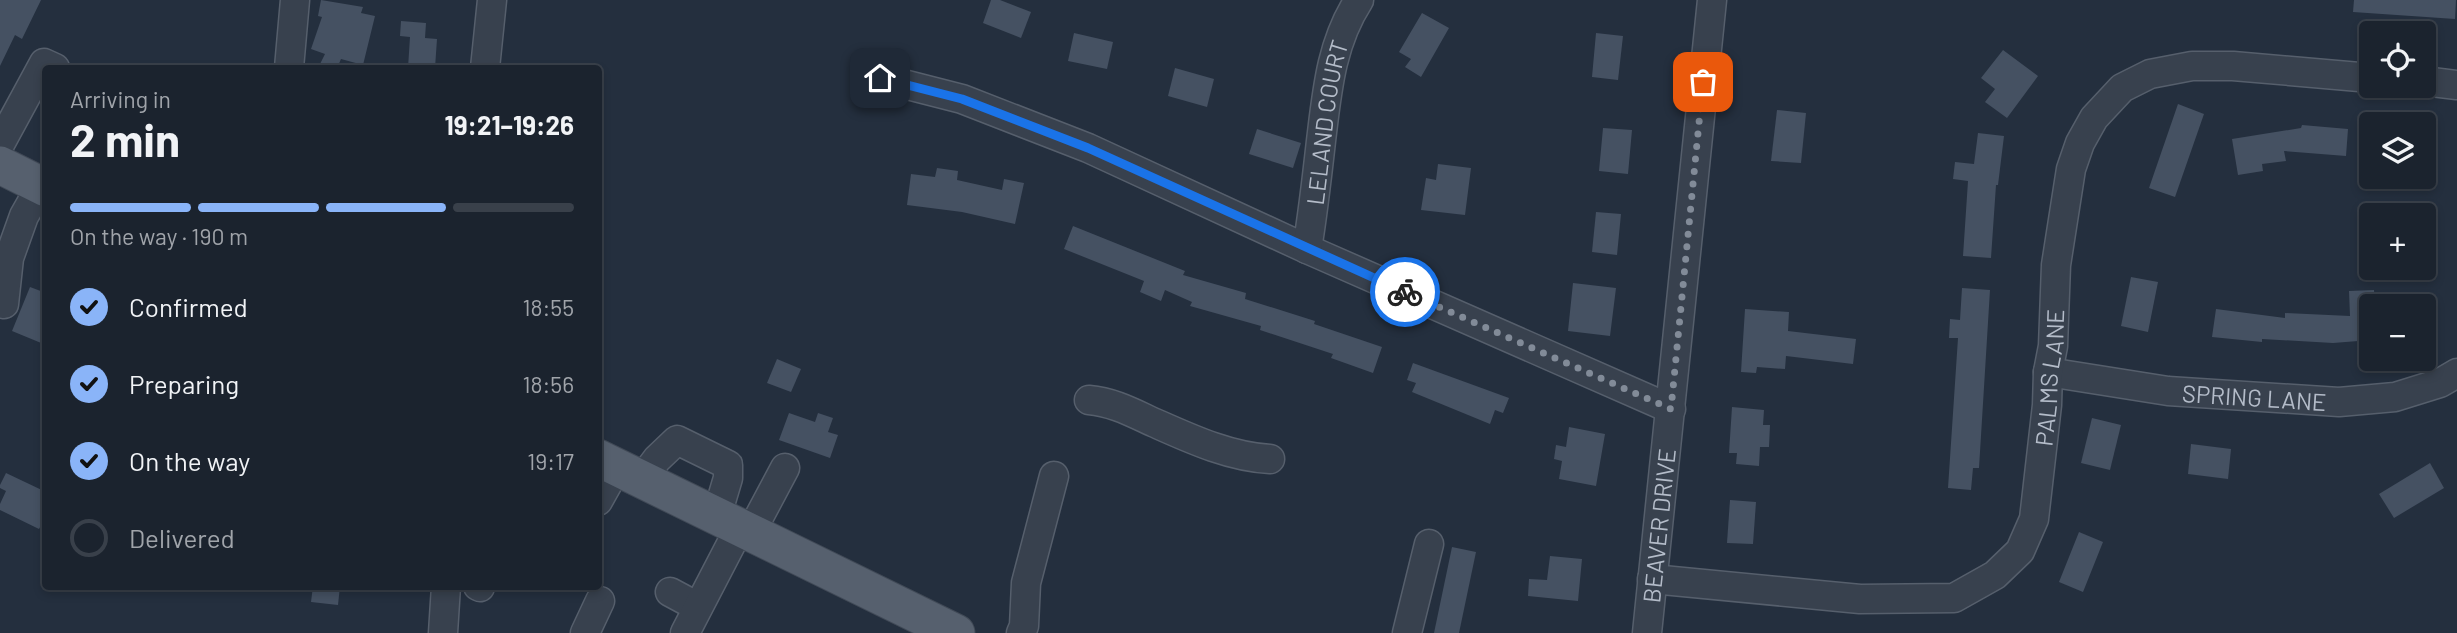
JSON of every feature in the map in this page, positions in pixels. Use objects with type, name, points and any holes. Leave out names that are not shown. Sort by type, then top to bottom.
[{"type":"main road","points":[[0,165],[42,186]]},
{"type":"main road","points":[[619,468],[935,628]]},
{"type":"street","points":[[289,65],[295,0]]},
{"type":"street","points":[[485,65],[492,0]]},
{"type":"street","name":"LELAND COURT","points":[[1307,249],[1328,79],[1338,41],[1359,0]]},
{"type":"street","name":"BEAVER DRIVE","points":[[1647,633],[1712,0]]},
{"type":"street","name":"PALMS LANE","points":[[1652,579],[1860,599],[1954,598],[1995,575],[2020,551],[2034,519],[2047,405],[2048,372],[2053,346],[2056,265],[2071,169],[2080,143],[2094,118],[2122,88],[2150,74],[2192,66],[2233,65],[2359,77]]},
{"type":"street","points":[[0,144],[42,67]]},
{"type":"street","points":[[880,78],[962,99],[1088,148],[1307,249],[1671,409]]},
{"type":"street","points":[[2436,82],[2457,85]]},
{"type":"street","points":[[4,304],[9,258],[24,216],[42,189]]},
{"type":"street","name":"SPRING LANE","points":[[2048,372],[2168,391],[2339,402],[2395,397],[2440,383],[2457,373]]},
{"type":"street","points":[[1089,400],[1108,401],[1180,434],[1246,458],[1269,459]]},
{"type":"street","points":[[602,495],[619,468],[657,459],[677,440],[728,465],[736,525]]},
{"type":"street","points":[[685,633],[736,525],[785,468]]},
{"type":"street","points":[[1021,633],[1024,626],[1026,583],[1054,476]]},
{"type":"street","points":[[1407,633],[1429,544]]},
{"type":"street","points":[[446,590],[451,629]]},
{"type":"street","points":[[670,592],[698,607]]},
{"type":"street","points":[[585,633],[600,601]]},
{"type":"building","points":[[0,0],[41,0],[22,39],[15,35],[0,66]]},
{"type":"building","points":[[321,0],[363,7],[361,13],[375,16],[363,65],[341,59],[338,65],[320,65],[325,54],[311,49],[322,17],[318,16]]},
{"type":"building","points":[[991,0],[1000,0],[1031,12],[1021,38],[983,23]]},
{"type":"building","points":[[2354,0],[2456,0],[2455,19],[2353,12]]},
{"type":"building","points":[[1422,13],[1449,28],[1421,77],[1405,67],[1411,59],[1399,52]]},
{"type":"building","points":[[401,21],[426,23],[425,38],[437,39],[435,65],[408,65],[410,37],[400,36]]},
{"type":"building","points":[[1074,33],[1113,42],[1107,69],[1068,61]]},
{"type":"building","points":[[1596,33],[1623,36],[1618,80],[1592,77]]},
{"type":"building","points":[[2003,50],[2038,76],[2007,118],[1985,102],[1995,89],[1981,78]]},
{"type":"building","points":[[1175,68],[1214,79],[1207,107],[1168,96]]},
{"type":"building","points":[[2178,104],[2204,114],[2175,197],[2149,188]]},
{"type":"building","points":[[1777,110],[1806,113],[1801,163],[1771,161]]},
{"type":"building","points":[[2302,125],[2348,129],[2346,156],[2284,151],[2286,161],[2262,164],[2263,171],[2238,175],[2232,139],[2301,128]]},
{"type":"building","points":[[1603,128],[1632,130],[1628,174],[1599,171]]},
{"type":"building","points":[[1257,129],[1301,143],[1293,168],[1249,154]]},
{"type":"building","points":[[1978,133],[2004,136],[1996,185],[1991,258],[1963,256],[1968,181],[1953,179],[1955,162],[1974,164]]},
{"type":"building","points":[[1438,164],[1471,168],[1465,215],[1421,210],[1426,178],[1436,180]]},
{"type":"building","points":[[937,168],[958,171],[957,180],[1002,190],[1004,179],[1024,183],[1015,224],[962,212],[907,205],[911,174],[935,177]]},
{"type":"building","points":[[1596,212],[1621,214],[1617,255],[1592,252]]},
{"type":"building","points":[[1073,226],[1185,271],[1183,275],[1246,293],[1245,299],[1315,321],[1314,324],[1382,347],[1373,373],[1331,358],[1333,354],[1260,330],[1261,326],[1190,306],[1192,302],[1165,290],[1161,301],[1140,292],[1144,281],[1064,249]]},
{"type":"building","points":[[2131,277],[2158,282],[2148,332],[2121,326]]},
{"type":"building","points":[[1573,283],[1616,288],[1610,336],[1568,331]]},
{"type":"building","points":[[30,287],[42,292],[42,343],[12,331]]},
{"type":"building","points":[[1962,288],[1990,290],[1979,468],[1973,468],[1971,490],[1948,488],[1958,338],[1949,338],[1950,319],[1960,320]]},
{"type":"building","points":[[2374,290],[2374,294],[2359,294],[2359,341],[2333,343],[2262,339],[2262,342],[2212,337],[2216,309],[2285,318],[2285,313],[2350,316],[2349,291]]},
{"type":"building","points":[[1745,309],[1789,312],[1788,331],[1856,339],[1853,364],[1786,356],[1785,369],[1757,367],[1756,373],[1741,372]]},
{"type":"building","points":[[777,359],[801,369],[791,392],[767,383]]},
{"type":"building","points":[[1413,363],[1509,398],[1503,413],[1495,410],[1490,424],[1412,392],[1416,383],[1407,380]]},
{"type":"building","points":[[1732,407],[1764,410],[1763,425],[1770,425],[1769,447],[1760,447],[1759,466],[1736,464],[1737,453],[1729,453]]},
{"type":"building","points":[[789,413],[815,422],[818,413],[833,418],[828,432],[838,435],[830,458],[779,440]]},
{"type":"building","points":[[2092,418],[2121,425],[2110,470],[2081,463]]},
{"type":"building","points":[[1569,427],[1605,434],[1596,486],[1559,479],[1562,461],[1554,459],[1556,445],[1566,447]]},
{"type":"building","points":[[2191,444],[2231,449],[2228,479],[2188,474]]},
{"type":"building","points":[[2430,463],[2444,488],[2394,518],[2379,494]]},
{"type":"building","points":[[6,473],[42,490],[42,523],[39,529],[0,510],[6,491],[0,488]]},
{"type":"building","points":[[1730,500],[1756,502],[1753,544],[1727,543]]},
{"type":"building","points":[[2079,532],[2103,542],[2083,592],[2059,582]]},
{"type":"building","points":[[1452,547],[1476,552],[1459,633],[1434,633]]},
{"type":"building","points":[[1550,556],[1582,559],[1578,601],[1528,596],[1529,579],[1547,580]]},
{"type":"building","points":[[312,590],[340,590],[338,605],[311,602]]},
{"type":"way so far","points":[[1405,292],[1671,409],[1703,82]]},
{"type":"route","points":[[880,78],[962,99],[1088,148],[1405,292]]}]
